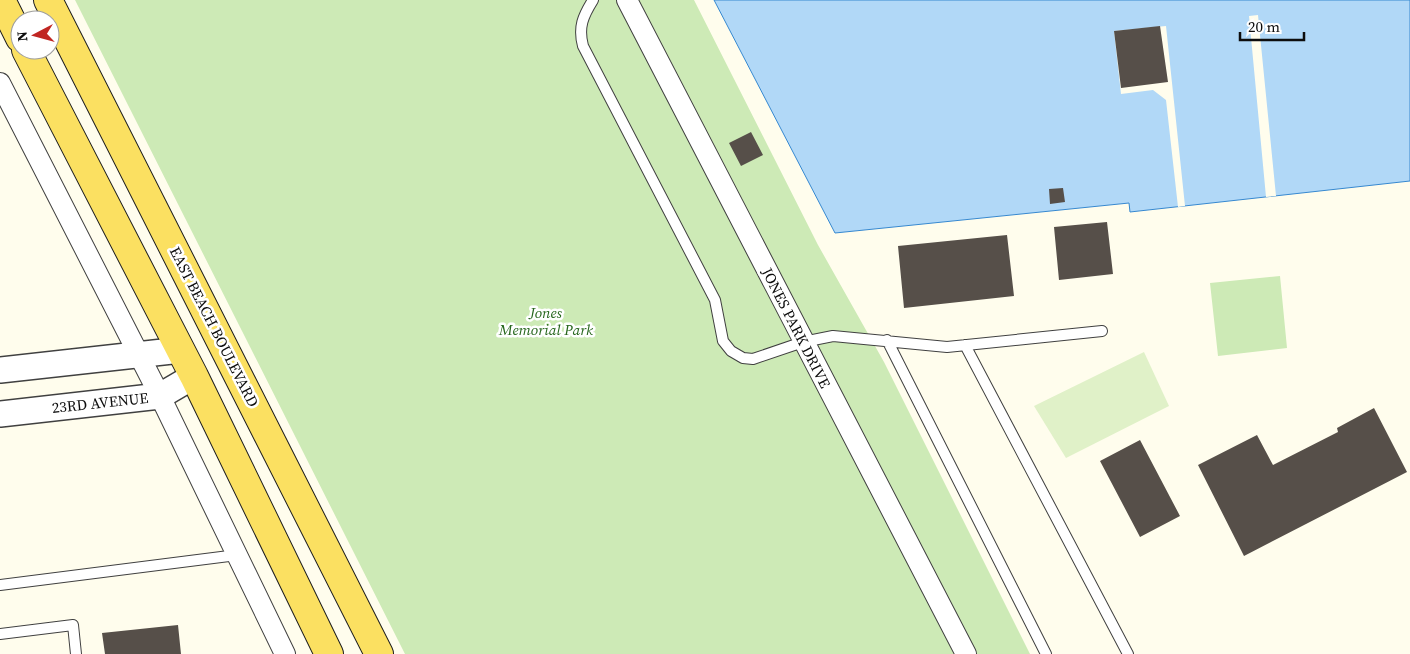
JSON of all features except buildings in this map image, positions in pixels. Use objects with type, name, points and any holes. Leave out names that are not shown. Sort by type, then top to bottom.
[{"type":"main road","points":[[1,0],[10,18]]},
{"type":"main road","name":"EAST BEACH BOULEVARD","points":[[48,0],[379,654]]},
{"type":"main road","points":[[31,60],[181,350],[329,654]]},
{"type":"main road","points":[[291,576],[302,630],[314,654]]},
{"type":"street","name":"JONES PARK DRIVE","points":[[627,0],[966,654]]},
{"type":"street","points":[[0,83],[160,396],[285,654]]},
{"type":"street","points":[[0,370],[181,350]]},
{"type":"street","name":"23RD AVENUE","points":[[0,414],[160,396],[194,376]]},
{"type":"lane","points":[[593,0],[580,24],[583,46],[715,300],[723,341],[730,351],[743,358],[753,359],[803,342],[833,336],[947,347],[1102,330]]},
{"type":"lane","points":[[887,340],[1046,654]]},
{"type":"lane","points":[[965,345],[1128,654]]},
{"type":"lane","points":[[0,585],[237,555]]},
{"type":"lane","points":[[0,634],[73,626],[76,654]]},
{"type":"green space","name":"Jones Memorial Park","points":[[75,0],[694,0],[818,245],[884,362],[1030,654],[405,654]]},
{"type":"green space","points":[[1280,276],[1287,348],[1218,356],[1210,283]]},
{"type":"green space","points":[[1144,352],[1169,406],[1066,458],[1034,406]]},
{"type":"water","points":[[714,0],[1410,0],[1410,181],[1130,212],[1129,203],[835,233]]},
{"type":"pier","points":[[1258,15],[1276,196],[1266,197],[1249,16]]},
{"type":"pier","points":[[1166,26],[1185,206],[1178,207],[1166,100],[1153,90],[1121,94],[1114,31]]}]
